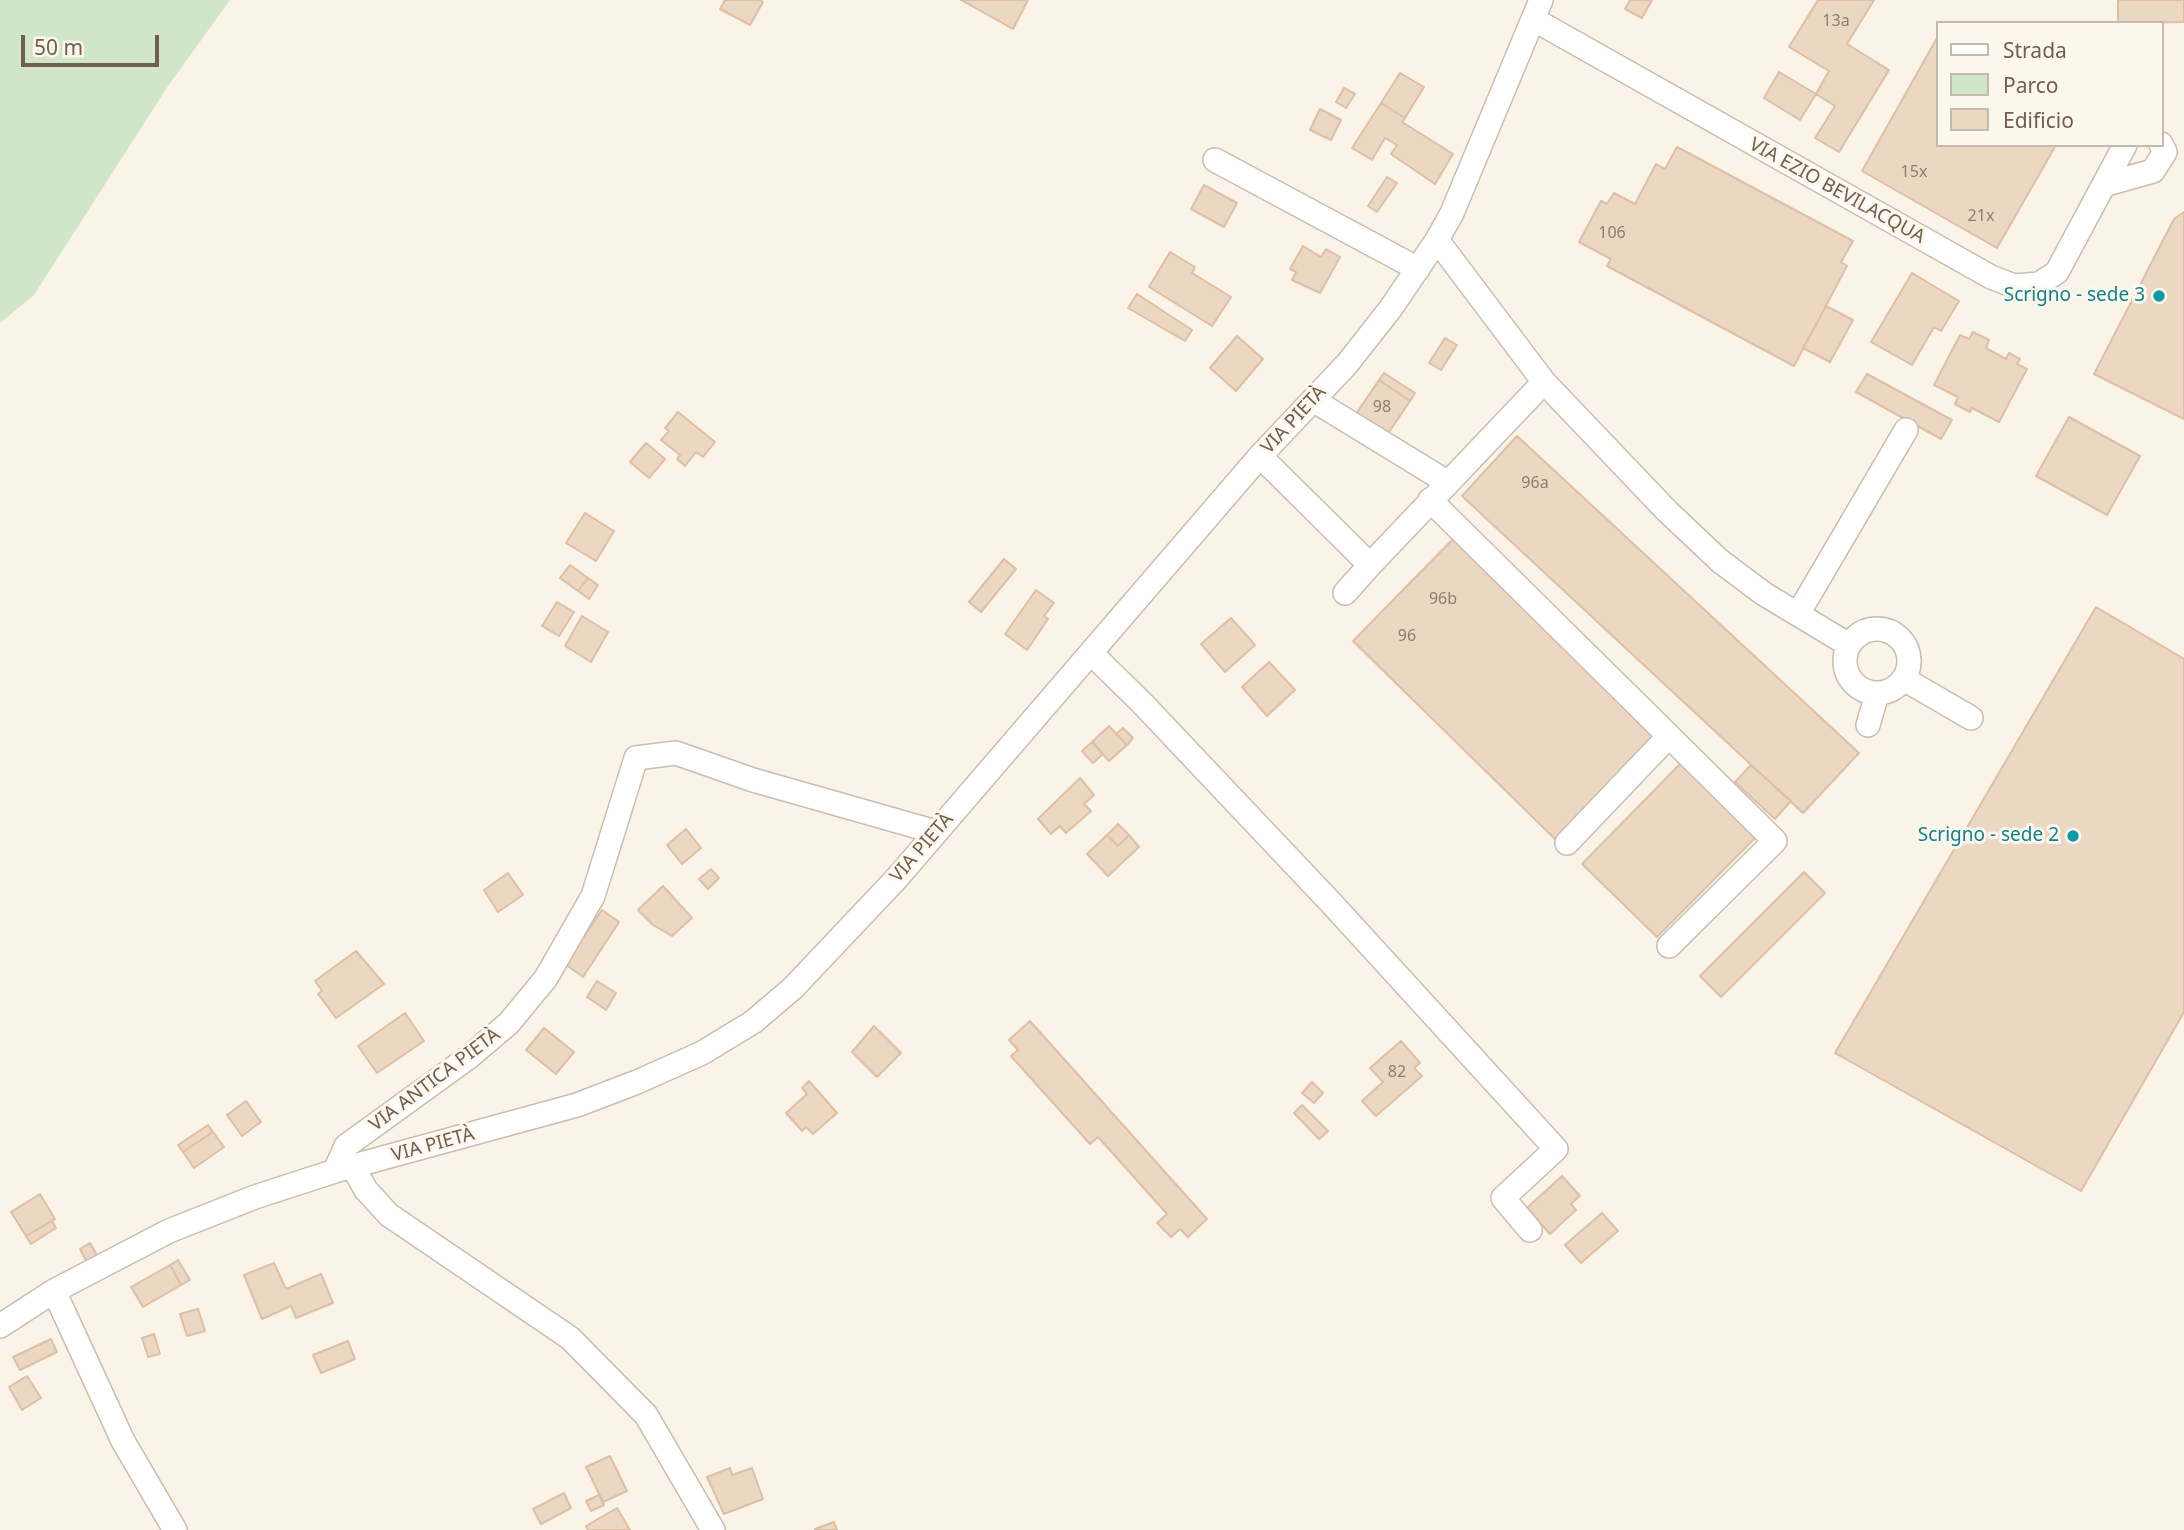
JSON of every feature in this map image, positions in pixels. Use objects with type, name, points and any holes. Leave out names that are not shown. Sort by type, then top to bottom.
[{"type":"street","name":"VIA EZIO BEVILACQUA","points":[[1537,10],[1990,277],[2014,286],[2039,284],[2057,272],[2107,184],[2122,147]]},
{"type":"street","name":"VIA PIETÀ","points":[[0,1326],[54,1292],[169,1231],[255,1196],[577,1105],[702,1053],[753,1022],[793,988],[936,832],[1260,456],[1347,364],[1437,240],[1470,175],[1537,10]]},
{"type":"street","points":[[2107,184],[2153,171],[2165,152],[2162,147]]},
{"type":"street","points":[[1215,160],[1418,269]]},
{"type":"street","points":[[1437,240],[1544,382],[1635,479],[1720,561],[1764,594],[1849,645]]},
{"type":"street","points":[[1345,593],[1544,382]]},
{"type":"street","points":[[1313,400],[1447,482]]},
{"type":"street","points":[[1798,614],[1906,430]]},
{"type":"street","points":[[1260,456],[1370,565]]},
{"type":"street","points":[[1430,500],[1775,841],[1669,946]]},
{"type":"street","points":[[1874,629],[1894,633],[1908,649],[1909,670],[1905,679],[1897,687],[1877,694],[1859,688],[1852,681],[1845,664],[1849,645],[1856,637],[1874,629]]},
{"type":"street","points":[[1091,653],[1334,905],[1556,1149],[1503,1198],[1530,1230]]},
{"type":"street","points":[[1905,679],[1971,718]]},
{"type":"street","points":[[1868,725],[1877,694]]},
{"type":"street","points":[[1567,843],[1669,736]]},
{"type":"street","name":"VIA ANTICA PIETÀ","points":[[344,1169],[346,1146],[470,1058],[509,1023],[546,978],[593,896],[636,758],[676,753],[752,780],[936,832]]},
{"type":"street","points":[[344,1169],[389,1215],[580,1347],[646,1415],[713,1530]]},
{"type":"street","points":[[54,1292],[123,1441],[175,1530]]},
{"type":"green space","points":[[0,0],[230,0],[168,86],[34,295],[0,323]]},
{"type":"building","points":[[725,0],[763,2],[750,25],[720,9]]},
{"type":"building","points":[[961,0],[1028,0],[1013,29]]},
{"type":"building","points":[[1630,0],[1652,0],[1642,18],[1625,9]]},
{"type":"building","points":[[1818,0],[1874,0],[1847,44],[1889,70],[1839,152],[1815,138],[1835,106],[1816,94],[1829,71],[1789,47]]},
{"type":"building","points":[[2118,0],[2184,0],[2184,22],[2118,21]]},
{"type":"building","points":[[1936,40],[1936,147],[2055,147],[1997,248],[1862,171]]},
{"type":"building","points":[[1779,72],[1816,94],[1800,120],[1764,98]]},
{"type":"building","points":[[1400,73],[1424,87],[1405,118],[1381,103]]},
{"type":"building","points":[[1344,88],[1355,94],[1346,108],[1336,102]]},
{"type":"building","points":[[1381,103],[1405,118],[1402,122],[1453,154],[1435,184],[1391,154],[1397,145],[1385,138],[1372,160],[1352,148]]},
{"type":"building","points":[[1320,109],[1341,120],[1331,140],[1310,130]]},
{"type":"building","points":[[1677,147],[1853,241],[1841,262],[1847,266],[1794,366],[1607,266],[1611,259],[1579,242],[1601,201],[1607,204],[1614,193],[1635,204],[1656,164],[1665,169]]},
{"type":"building","points":[[1387,177],[1397,183],[1377,212],[1368,206]]},
{"type":"building","points":[[1204,185],[1237,203],[1224,227],[1191,209]]},
{"type":"building","name":"Scrigno - sede 3","points":[[2184,212],[2184,419],[2094,374],[2174,219]]},
{"type":"building","points":[[1303,246],[1321,257],[1326,249],[1340,257],[1320,293],[1292,280],[1296,272],[1290,269]]},
{"type":"building","points":[[1170,252],[1195,267],[1192,273],[1231,297],[1212,326],[1149,287]]},
{"type":"building","points":[[1912,273],[1959,301],[1941,331],[1934,327],[1912,365],[1871,342]]},
{"type":"building","points":[[1137,294],[1192,330],[1185,341],[1128,308]]},
{"type":"building","points":[[1826,306],[1853,320],[1830,362],[1803,348]]},
{"type":"building","points":[[1973,332],[1989,340],[1986,348],[2006,359],[2009,353],[2020,359],[2017,364],[2027,369],[1999,422],[1972,408],[1970,412],[1955,404],[1958,397],[1934,385],[1960,335],[1969,339]]},
{"type":"building","points":[[1237,336],[1263,359],[1236,391],[1210,368]]},
{"type":"building","points":[[1445,338],[1457,345],[1441,370],[1429,363]]},
{"type":"building","points":[[1384,373],[1415,393],[1410,401],[1379,380]]},
{"type":"building","points":[[1867,374],[1952,420],[1941,439],[1856,392]]},
{"type":"building","points":[[1379,380],[1410,401],[1387,435],[1356,414]]},
{"type":"building","points":[[678,412],[715,442],[703,457],[696,452],[685,466],[677,459],[680,455],[661,440],[669,431],[665,428]]},
{"type":"building","points":[[2069,417],[2140,456],[2107,515],[2036,476]]},
{"type":"building","points":[[1517,436],[1859,753],[1803,813],[1462,496]]},
{"type":"building","points":[[646,443],[665,459],[649,478],[630,462]]},
{"type":"building","points":[[585,513],[614,531],[596,561],[566,543]]},
{"type":"building","points":[[1454,538],[1660,740],[1559,843],[1353,641]]},
{"type":"building","points":[[1004,559],[1016,569],[981,612],[969,602]]},
{"type":"building","points":[[570,565],[588,578],[578,591],[560,578]]},
{"type":"building","points":[[588,578],[598,585],[589,599],[578,591]]},
{"type":"building","points":[[1036,590],[1054,603],[1044,616],[1048,619],[1027,650],[1005,634]]},
{"type":"building","points":[[557,602],[574,612],[559,636],[542,626]]},
{"type":"building","name":"Scrigno - sede 2","points":[[2096,607],[2184,659],[2184,1012],[2081,1191],[1835,1053]]},
{"type":"building","points":[[582,616],[608,632],[591,662],[565,646]]},
{"type":"building","points":[[1231,618],[1255,645],[1225,672],[1201,644]]},
{"type":"building","points":[[1269,662],[1295,690],[1267,716],[1242,687]]},
{"type":"building","points":[[1109,726],[1127,745],[1109,761],[1092,742]]},
{"type":"building","points":[[1123,728],[1133,738],[1127,745],[1116,734]]},
{"type":"building","points":[[1092,742],[1103,754],[1093,763],[1082,751]]},
{"type":"building","points":[[1682,762],[1757,836],[1657,937],[1582,864]]},
{"type":"building","points":[[1751,765],[1791,801],[1775,819],[1735,782]]},
{"type":"building","points":[[1080,778],[1094,795],[1084,804],[1091,811],[1066,833],[1060,826],[1051,834],[1038,819]]},
{"type":"building","points":[[1118,824],[1129,835],[1118,846],[1107,835]]},
{"type":"building","points":[[686,829],[701,848],[682,864],[667,845]]},
{"type":"building","points":[[1107,835],[1118,846],[1129,835],[1139,847],[1108,876],[1087,854]]},
{"type":"building","points":[[711,869],[719,878],[708,889],[699,879]]},
{"type":"building","points":[[1804,872],[1825,893],[1721,997],[1700,976]]},
{"type":"building","points":[[508,873],[523,895],[498,912],[484,890]]},
{"type":"building","points":[[663,886],[692,918],[672,936],[653,925],[638,910]]},
{"type":"building","points":[[602,910],[619,922],[583,977],[565,964]]},
{"type":"building","points":[[356,951],[384,984],[336,1018],[318,994],[322,991],[315,981]]},
{"type":"building","points":[[597,981],[616,993],[606,1010],[587,997]]},
{"type":"building","points":[[405,1013],[424,1041],[377,1073],[358,1046]]},
{"type":"building","points":[[1030,1021],[1207,1219],[1188,1237],[1180,1229],[1171,1237],[1157,1223],[1167,1214],[1098,1137],[1090,1144],[1011,1056],[1018,1050],[1009,1040]]},
{"type":"building","points":[[874,1026],[901,1053],[877,1077],[852,1052]]},
{"type":"building","points":[[544,1028],[574,1052],[556,1074],[526,1050]]},
{"type":"building","points":[[1401,1041],[1420,1063],[1414,1068],[1422,1076],[1376,1116],[1362,1101],[1383,1082],[1370,1068]]},
{"type":"building","points":[[809,1081],[837,1113],[813,1134],[806,1127],[802,1131],[786,1113],[807,1094],[802,1088]]},
{"type":"building","points":[[1312,1082],[1323,1093],[1314,1103],[1302,1093]]},
{"type":"building","points":[[246,1101],[261,1122],[242,1136],[227,1115]]},
{"type":"building","points":[[1302,1105],[1328,1131],[1319,1139],[1294,1113]]},
{"type":"building","points":[[208,1125],[213,1132],[183,1152],[178,1145]]},
{"type":"building","points":[[213,1132],[224,1147],[194,1168],[183,1152]]},
{"type":"building","points":[[1562,1176],[1580,1196],[1571,1204],[1576,1210],[1550,1234],[1527,1208]]},
{"type":"building","points":[[40,1194],[55,1219],[26,1236],[11,1212]]},
{"type":"building","points":[[1602,1213],[1618,1231],[1581,1263],[1565,1245]]},
{"type":"building","points":[[52,1221],[56,1228],[31,1244],[26,1236]]},
{"type":"building","points":[[90,1243],[99,1259],[89,1266],[80,1249]]},
{"type":"building","points":[[178,1260],[190,1280],[181,1285],[170,1265]]},
{"type":"building","points":[[274,1263],[286,1289],[321,1274],[333,1303],[296,1318],[291,1306],[262,1319],[244,1275]]},
{"type":"building","points":[[170,1265],[181,1285],[143,1307],[131,1287]]},
{"type":"building","points":[[198,1309],[205,1331],[187,1336],[180,1314]]},
{"type":"building","points":[[154,1334],[160,1354],[148,1357],[142,1338]]},
{"type":"building","points":[[51,1339],[57,1352],[20,1370],[13,1357]]},
{"type":"building","points":[[348,1341],[355,1359],[321,1373],[313,1355]]},
{"type":"building","points":[[27,1376],[41,1398],[22,1410],[9,1387]]},
{"type":"building","points":[[610,1456],[627,1491],[603,1502],[586,1467]]},
{"type":"building","points":[[730,1468],[732,1475],[752,1468],[763,1499],[724,1514],[707,1477]]},
{"type":"building","points":[[564,1493],[571,1508],[541,1524],[533,1509]]},
{"type":"building","points":[[599,1495],[604,1505],[591,1511],[586,1501]]},
{"type":"building","points":[[617,1508],[630,1530],[588,1530],[586,1526]]},
{"type":"building","points":[[834,1522],[837,1530],[815,1529]]},
{"type":"place","name":"Scrigno - sede 3","points":[[2159,296]]},
{"type":"place","name":"Scrigno - sede 2","points":[[2073,836]]}]
